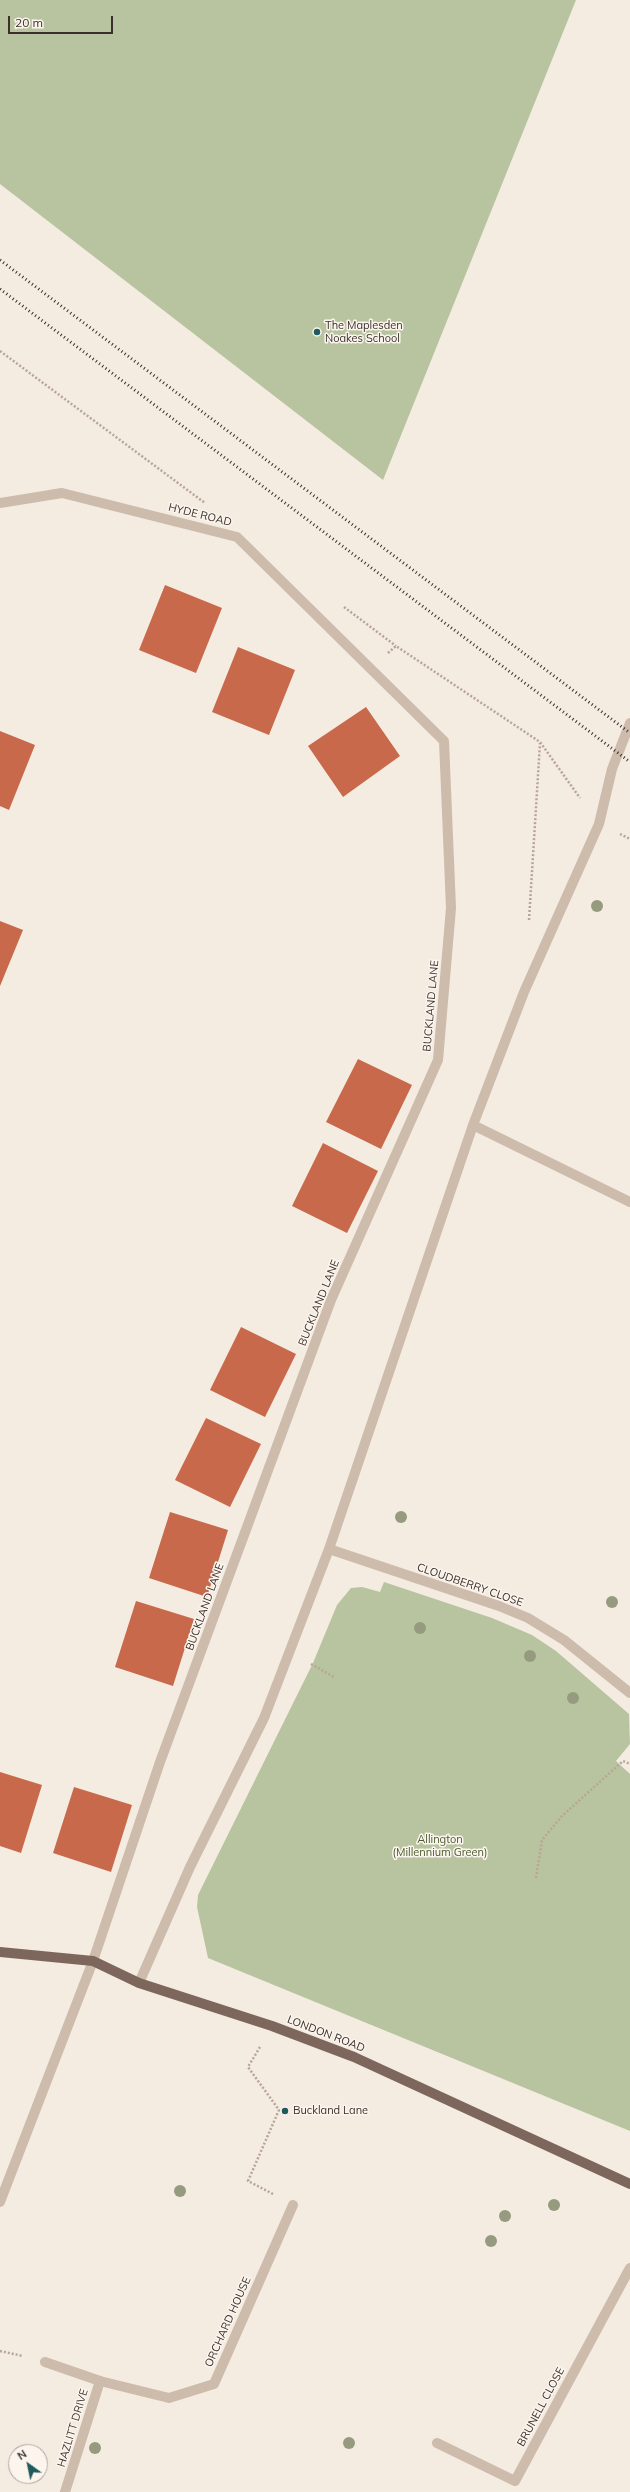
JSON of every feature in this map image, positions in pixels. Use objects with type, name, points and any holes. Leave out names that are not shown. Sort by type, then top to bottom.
[{"type":"main road","name":"LONDON ROAD","points":[[0,1952],[93,1961],[139,1983],[272,2026],[354,2057],[630,2184]]},
{"type":"street","name":"HYDE ROAD","points":[[0,503],[62,493],[237,537],[370,667]]},
{"type":"street","name":"BUCKLAND LANE","points":[[0,2202],[93,1961],[160,1762],[332,1300],[438,1060],[452,908],[444,741],[370,667]]},
{"type":"street","points":[[139,1983],[190,1867],[264,1718],[329,1549],[473,1125],[524,992],[599,824],[612,769],[630,723]]},
{"type":"street","points":[[473,1125],[630,1202]]},
{"type":"street","name":"CLOUDBERRY CLOSE","points":[[329,1549],[499,1606],[528,1618],[570,1645],[630,1693]]},
{"type":"street","name":"ORCHARD HOUSE","points":[[100,2381],[169,2398],[214,2384],[293,2205]]},
{"type":"street","name":"BRUNELL CLOSE","points":[[437,2443],[515,2481],[630,2268]]},
{"type":"street","name":"HAZLITT DRIVE","points":[[45,2362],[100,2381],[66,2492]]},
{"type":"path","points":[[0,351],[211,508]]},
{"type":"path","points":[[339,603],[396,646],[540,742],[599,824]]},
{"type":"path","points":[[370,667],[396,646]]},
{"type":"path","points":[[528,922],[540,742]]},
{"type":"path","points":[[536,1878],[542,1840],[562,1816],[623,1761],[630,1764]]},
{"type":"path","points":[[272,2026],[248,2067],[278,2110],[248,2181],[293,2205]]},
{"type":"green space","name":"The Maplesden Noakes School","points":[[0,0],[576,0],[383,480],[0,184]]},
{"type":"green space","name":"Allington (Millennium Green)","points":[[384,1582],[492,1618],[532,1635],[556,1651],[629,1714],[630,1744],[616,1761],[630,1774],[630,2131],[208,1958],[197,1907],[198,1895],[313,1663],[337,1605],[351,1588],[362,1587],[380,1592]]},
{"type":"building","points":[[165,585],[222,608],[196,673],[139,650]]},
{"type":"building","points":[[238,647],[295,670],[269,735],[212,712]]},
{"type":"building","points":[[366,707],[400,756],[343,797],[308,746]]},
{"type":"building","points":[[0,731],[35,745],[9,810],[0,806]]},
{"type":"building","points":[[0,921],[23,930],[0,986]]},
{"type":"building","points":[[358,1059],[412,1085],[381,1149],[326,1122]]},
{"type":"building","points":[[323,1143],[378,1171],[347,1233],[292,1206]]},
{"type":"building","points":[[241,1327],[296,1354],[265,1417],[210,1390]]},
{"type":"building","points":[[206,1418],[261,1444],[230,1507],[175,1480]]},
{"type":"building","points":[[170,1512],[228,1530],[207,1597],[149,1578]]},
{"type":"building","points":[[136,1601],[194,1619],[173,1686],[115,1667]]},
{"type":"building","points":[[0,1772],[42,1785],[21,1853],[0,1846]]},
{"type":"building","points":[[74,1787],[132,1805],[111,1872],[53,1853]]},
{"type":"railway","points":[[0,260],[630,733]]},
{"type":"railway","points":[[0,289],[630,762]]},
{"type":"place","name":"The Maplesden Noakes School","points":[[317,332]]},
{"type":"place","name":"Buckland Lane","points":[[285,2111]]}]
